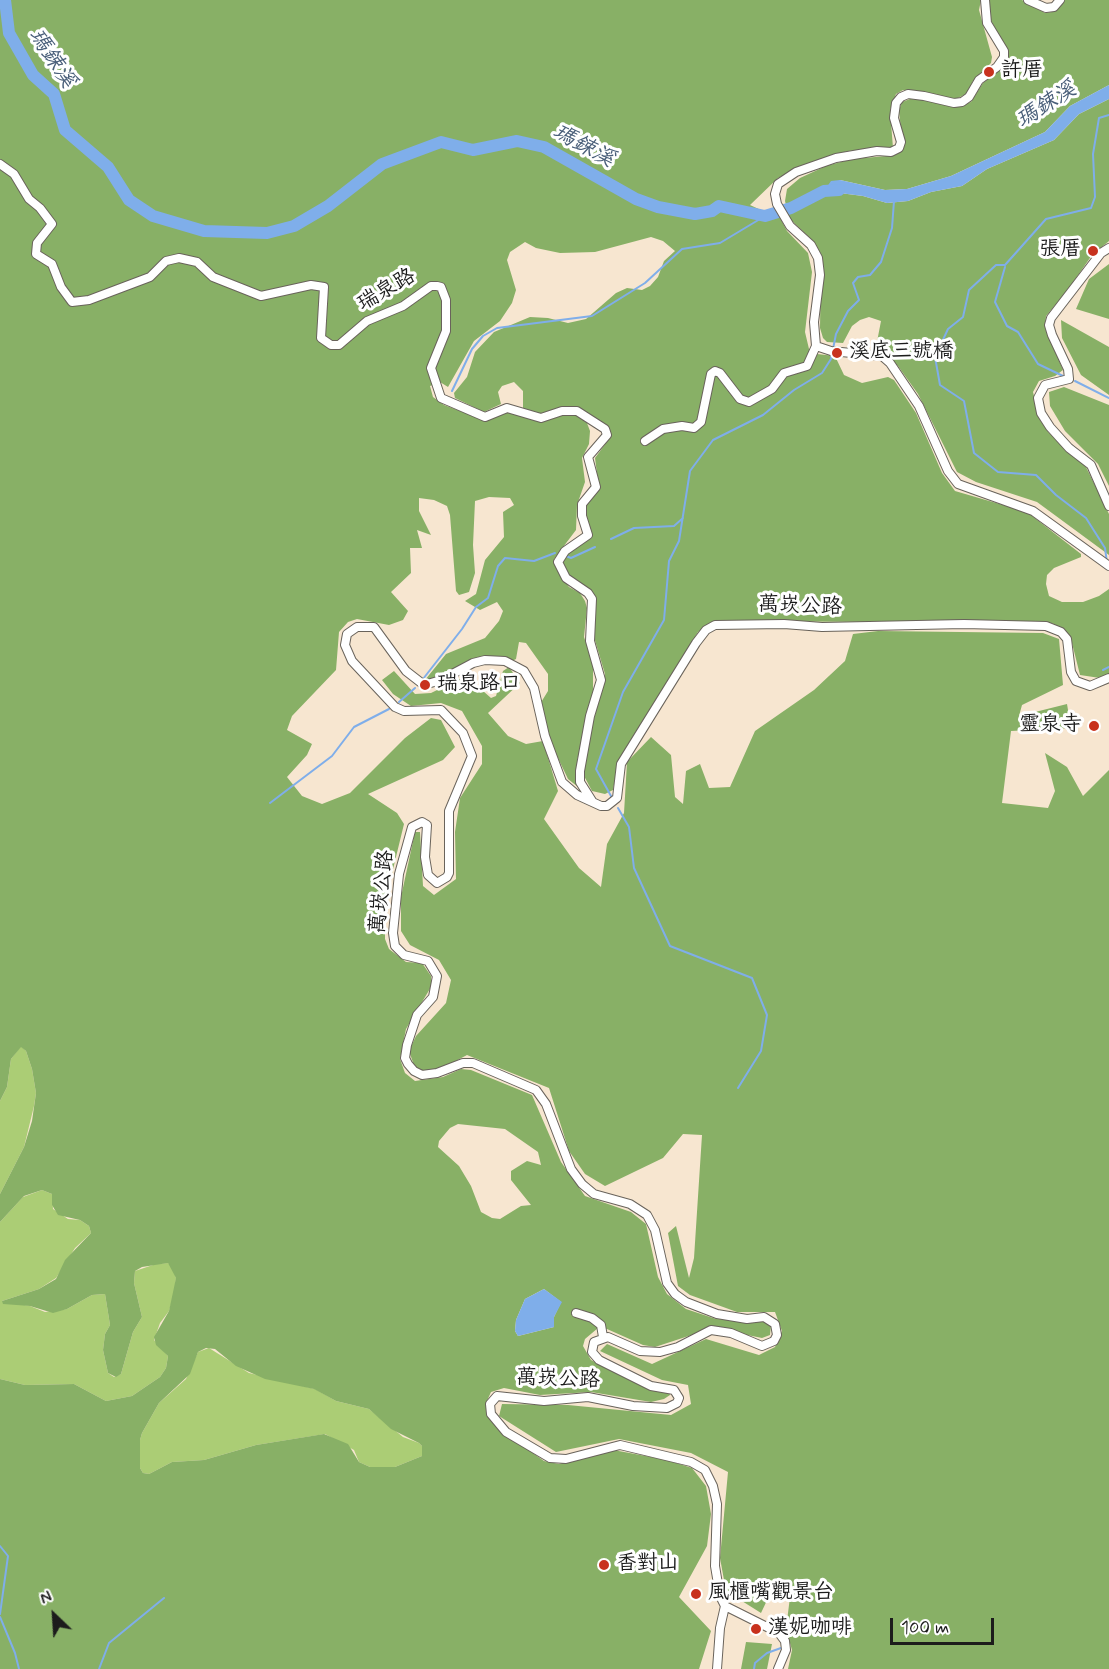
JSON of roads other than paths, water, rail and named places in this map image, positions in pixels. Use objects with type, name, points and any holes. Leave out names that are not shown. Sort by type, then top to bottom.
[{"type":"street","points":[[645,441],[663,429],[682,426],[694,428],[701,422],[711,374],[715,371],[720,373],[740,399],[749,402],[771,389],[784,373],[807,366],[816,346],[814,322],[820,275],[819,258],[811,245],[790,226],[777,204],[775,194],[778,184],[796,172],[836,158],[877,151],[891,152],[898,148],[901,142],[894,118],[896,103],[901,97],[908,94],[954,103],[962,102],[969,97],[979,80],[997,68],[1004,57],[1004,51],[987,23],[985,0]]},
{"type":"street","points":[[1028,0],[1046,8],[1054,7],[1060,0]]},
{"type":"street","name":"瑞泉路","points":[[0,164],[14,174],[28,199],[52,224],[37,243],[36,254],[52,264],[61,287],[72,302],[89,300],[150,277],[166,261],[179,258],[197,262],[213,277],[261,296],[311,285],[324,287],[321,338],[331,345],[339,345],[367,321],[402,306],[431,286],[437,286],[441,287],[446,300],[446,331],[431,368],[441,398],[485,417],[507,408],[541,418],[562,411],[577,411],[605,429],[607,435],[588,457],[596,487],[582,504],[582,516],[588,535],[565,551],[558,562],[566,578],[588,593],[592,599],[590,640],[601,680],[590,716],[580,782],[593,803]]},
{"type":"street","points":[[1109,248],[1101,253],[1051,318],[1049,325],[1068,369],[1069,379],[1045,385],[1038,398],[1041,413],[1050,428],[1090,465],[1109,506]]},
{"type":"street","points":[[816,346],[834,352],[868,353],[882,356],[890,363],[919,406],[948,471],[958,484],[1033,511],[1109,566]]},
{"type":"street","name":"萬崁公路","points":[[725,1606],[720,1596],[715,1566],[717,1503],[713,1486],[705,1470],[691,1462],[620,1445],[566,1459],[550,1458],[506,1432],[491,1414],[491,1400],[497,1396],[544,1401],[588,1397],[667,1408],[677,1403],[679,1398],[674,1390],[651,1386],[599,1360],[592,1352],[591,1346],[603,1337],[608,1337],[640,1351],[652,1353],[678,1347],[711,1330],[731,1333],[762,1346],[774,1341],[777,1330],[771,1320],[764,1317],[737,1319],[717,1314],[686,1302],[675,1294],[667,1283],[656,1230],[647,1215],[630,1204],[594,1194],[582,1184],[571,1168],[546,1104],[536,1090],[473,1063],[463,1063],[437,1073],[422,1075],[408,1064],[405,1058],[407,1045],[417,1016],[433,997],[437,976],[428,961],[404,955],[395,946],[393,933],[399,874],[412,827],[422,822],[427,825],[425,857],[428,875],[437,883],[447,877],[449,873],[449,811],[472,756],[463,733],[441,710],[404,711],[395,707],[352,661],[345,645],[347,634],[357,627],[374,627],[406,671],[424,685],[441,680],[473,663],[485,660],[505,661],[524,671],[534,688],[545,736],[555,757],[562,782],[577,795],[593,803],[607,806],[617,798],[621,764],[696,643],[706,630],[715,625],[1046,626],[1061,632],[1067,639],[1071,672],[1076,681],[1090,686],[1109,678]]},
{"type":"street","points":[[576,1313],[592,1318],[601,1325],[603,1337]]},
{"type":"street","points":[[717,1669],[720,1628],[725,1606],[779,1633],[785,1641],[786,1650],[778,1669]]},
{"type":"water","name":"瑪鋉溪","points":[[1109,85],[1109,99],[1079,114],[1054,140],[987,169],[962,186],[931,192],[908,201],[887,203],[863,196],[824,191],[831,181],[840,180],[885,190],[907,189],[951,176],[1045,132],[1070,106]]},
{"type":"water","points":[[544,1289],[562,1302],[554,1317],[554,1327],[518,1336],[515,1331],[516,1320],[525,1299]]},
{"type":"waterway","name":"瑪鋉溪","points":[[5,0],[9,33],[33,75],[54,94],[65,130],[108,167],[129,200],[153,216],[204,231],[267,233],[294,226],[328,206],[382,164],[441,142],[473,150],[517,141],[544,147],[636,199],[658,207],[695,214],[712,211],[719,206],[765,216],[791,208],[824,191],[839,190]]},
{"type":"waterway","points":[[1107,563],[1105,548],[1086,518],[1056,495],[1036,475],[998,472],[974,453],[964,401],[940,385],[935,357],[948,329],[963,317],[969,290],[996,265],[1005,265],[1046,219],[1091,208],[1095,197],[1093,154],[1099,118],[1109,115]]},
{"type":"waterway","points":[[611,796],[596,769],[623,692],[664,620],[669,561],[679,541],[690,471],[713,440],[763,415],[794,390],[822,373],[831,359],[836,334],[848,311],[859,300],[853,283],[858,277],[870,275],[881,262],[892,228],[894,201]]},
{"type":"waterway","points":[[452,391],[472,349],[483,336],[497,328],[592,316],[645,283],[682,249],[720,243],[765,216]]},
{"type":"waterway","points":[[1005,267],[995,302],[1007,326],[1018,332],[1038,364],[1063,376]]},
{"type":"waterway","points":[[1075,381],[1109,398]]},
{"type":"waterway","points":[[611,539],[634,528],[674,526],[683,518]]},
{"type":"waterway","points":[[566,556],[571,558],[595,547]]},
{"type":"waterway","points":[[423,679],[476,607],[488,598],[498,566],[505,558],[534,561],[555,553]]},
{"type":"waterway","points":[[1103,670],[1109,667]]},
{"type":"waterway","points":[[399,702],[415,688]]},
{"type":"waterway","points":[[270,803],[332,756],[354,727],[389,709]]},
{"type":"waterway","points":[[618,808],[629,827],[634,868],[670,946],[752,978],[767,1015],[761,1051],[738,1088]]},
{"type":"waterway","points":[[0,1546],[8,1556],[0,1614]]},
{"type":"waterway","points":[[99,1669],[109,1643],[164,1598]]},
{"type":"waterway","points":[[0,1617],[19,1669]]},
{"type":"waterway","points":[[754,1669],[755,1663],[767,1653],[781,1648]]},
{"type":"place","name":"許厝","points":[[989,72]]},
{"type":"place","name":"張厝","points":[[1093,251]]},
{"type":"place","name":"溪底三號橋","points":[[837,353]]},
{"type":"place","name":"瑞泉路口","points":[[425,685]]},
{"type":"place","name":"靈泉寺","points":[[1094,726]]},
{"type":"place","name":"香對山","points":[[604,1565]]},
{"type":"place","name":"風櫃嘴觀景台","points":[[696,1594]]},
{"type":"place","name":"漢妮咖啡","points":[[756,1629]]}]
